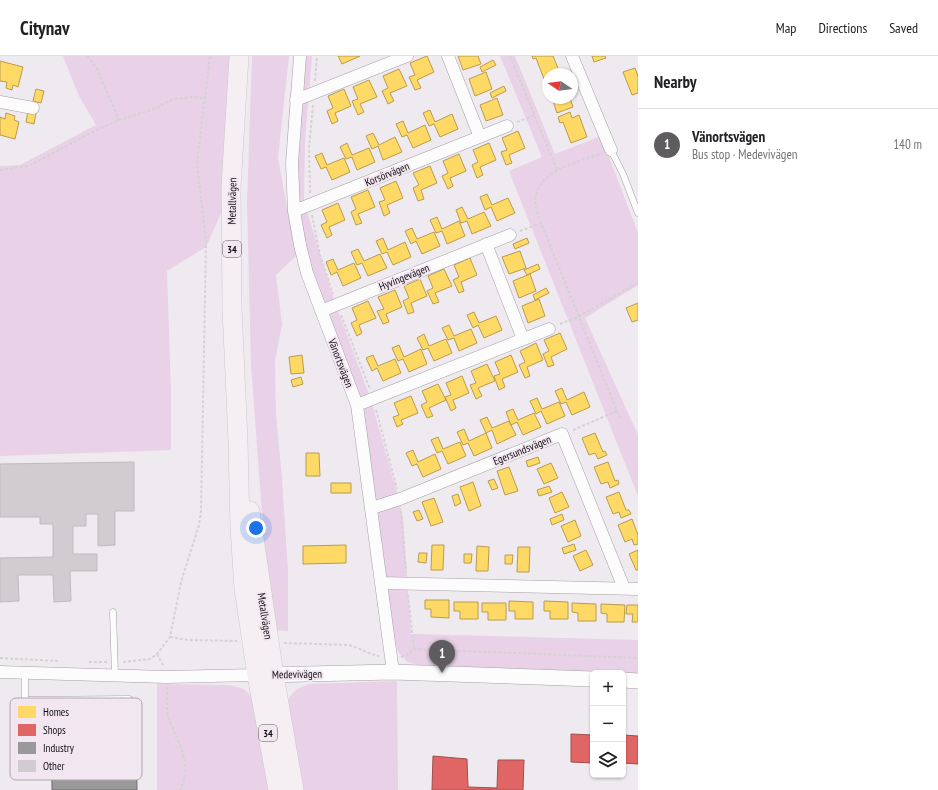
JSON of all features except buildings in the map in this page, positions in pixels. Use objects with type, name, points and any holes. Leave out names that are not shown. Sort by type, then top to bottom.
[{"type":"main road","name":"Metallvägen","points":[[239,56],[231,187],[232,308],[240,528],[244,589],[294,790]]},
{"type":"main road","name":"Metallvägen","points":[[266,675],[278,790]]},
{"type":"street","name":"Vänortsvägen","points":[[300,56],[292,163],[294,211],[300,246],[307,273],[357,405],[393,672]]},
{"type":"street","points":[[296,100],[407,56]]},
{"type":"street","points":[[448,56],[480,137]]},
{"type":"street","points":[[572,56],[611,150]]},
{"type":"street","points":[[0,102],[33,108]]},
{"type":"street","name":"Korsörvägen","points":[[294,211],[507,126]]},
{"type":"street","name":"Hyvingevägen","points":[[321,310],[510,235]]},
{"type":"street","points":[[486,244],[523,339]]},
{"type":"street","points":[[357,405],[549,329]]},
{"type":"street","name":"Egersundsvägen","points":[[372,508],[400,499],[562,434],[624,588]]},
{"type":"street","points":[[382,583],[638,589]]},
{"type":"street","name":"Medevivägen","points":[[0,672],[166,677],[393,672],[590,679]]},
{"type":"street","points":[[626,680],[638,681]]},
{"type":"lane","points":[[611,150],[623,174],[638,213]]},
{"type":"lane","points":[[113,612],[115,676]]},
{"type":"lane","points":[[25,673],[25,698]]},
{"type":"path","points":[[88,56],[97,69],[119,120]]},
{"type":"path","points":[[83,662],[142,661],[150,659],[157,654],[170,638],[181,582],[199,525],[201,511],[206,242],[197,162],[210,56]]},
{"type":"path","points":[[317,56],[309,147],[311,204],[316,240],[324,271],[373,399],[400,499],[414,649]]},
{"type":"path","points":[[510,56],[557,170]]},
{"type":"path","points":[[0,170],[28,166],[94,131],[119,120],[151,110],[174,99],[191,97],[204,98]]},
{"type":"path","points":[[507,126],[535,115]]},
{"type":"path","points":[[611,150],[557,170],[544,179],[538,187],[535,199],[541,223],[621,420]]},
{"type":"path","points":[[510,235],[541,223]]},
{"type":"path","points":[[549,329],[578,317],[638,283]]},
{"type":"path","points":[[562,434],[617,411]]},
{"type":"path","points":[[170,638],[188,640],[239,641]]},
{"type":"path","points":[[282,643],[349,645],[372,655],[391,657],[400,657],[409,654],[414,649],[638,658]]},
{"type":"path","points":[[431,664],[432,650]]},
{"type":"path","points":[[157,654],[164,666],[169,718],[185,757],[184,778],[180,790]]},
{"type":"path","points":[[0,658],[60,661]]},
{"type":"shaded area","points":[[63,56],[231,56],[223,209],[206,247],[167,271],[171,392],[171,450],[0,456],[0,166],[20,165],[96,125],[79,96]]},
{"type":"shaded area","points":[[252,56],[289,56],[278,158],[296,256],[276,275],[282,324],[275,361],[276,414],[288,571],[288,631],[273,630],[268,594],[251,365],[247,203]]},
{"type":"shaded area","points":[[295,56],[312,56],[305,141],[304,201],[334,300],[370,397],[398,496],[403,517],[411,634],[638,640],[638,674],[626,674],[626,670],[590,670],[590,672],[418,665],[408,662],[398,652],[380,580],[353,404],[315,305],[286,161],[290,99]]},
{"type":"shaded area","points":[[500,56],[515,56],[555,154],[601,136],[638,233],[638,285],[585,318],[638,435],[638,496],[509,171],[542,157]]},
{"type":"shaded area","points":[[397,681],[398,790],[299,790],[286,707],[291,695],[300,688],[309,684]]},
{"type":"shaded area","points":[[157,684],[230,685],[244,689],[254,699],[273,790],[157,790]]},
{"type":"place","name":"Vänortsvägen","points":[[442,673]]}]
